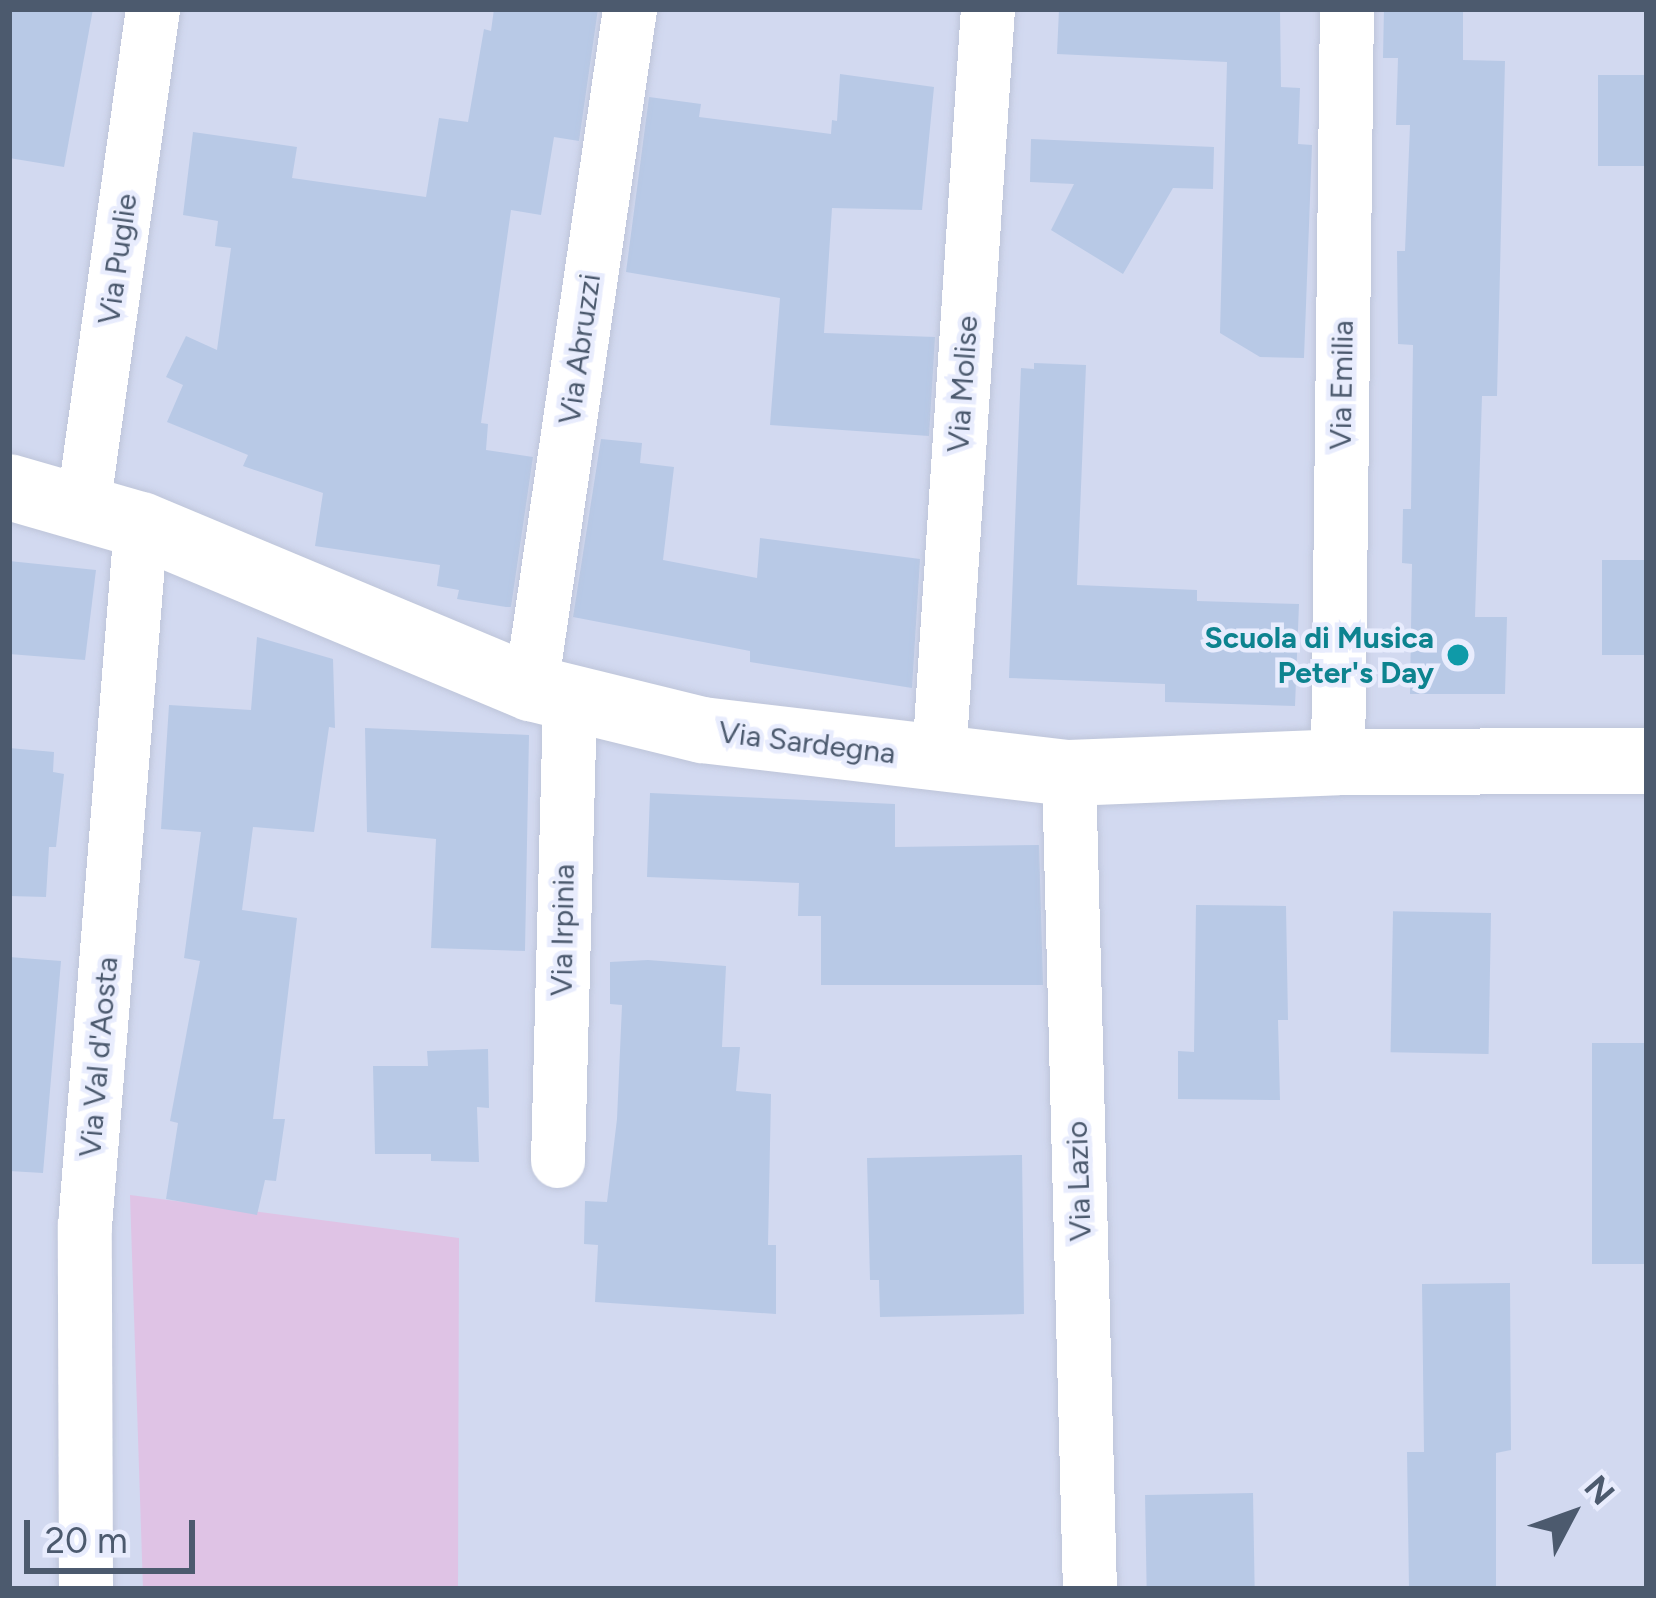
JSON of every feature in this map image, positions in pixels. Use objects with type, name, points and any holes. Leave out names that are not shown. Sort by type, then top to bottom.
[{"type":"street","name":"Via Puglie","points":[[112,517],[153,9]]},
{"type":"street","name":"Via Abruzzi","points":[[550,693],[629,9]]},
{"type":"street","name":"Via Molise","points":[[939,758],[988,9]]},
{"type":"street","name":"Via Emilia","points":[[1338,762],[1347,9]]},
{"type":"street","name":"Via Sardegna","points":[[9,488],[112,517],[550,693],[702,730],[1069,773],[1338,762],[1647,761]]},
{"type":"street","name":"Via Val d'Aosta","points":[[86,1589],[85,1226],[112,517]]},
{"type":"street","name":"Via Irpinia","points":[[550,693],[558,1161]]},
{"type":"street","name":"Via Lazio","points":[[1069,773],[1090,1589]]},
{"type":"shaded area","points":[[9,9],[1647,9],[1647,1589],[9,1589]]},
{"type":"shaded area","points":[[130,1195],[459,1238],[458,1589],[143,1589]]},
{"type":"building","points":[[9,9],[93,9],[64,167],[9,158]]},
{"type":"building","points":[[494,9],[598,9],[579,141],[554,137],[541,215],[511,210],[481,423],[488,424],[486,450],[533,457],[511,607],[457,599],[459,590],[437,586],[440,565],[315,546],[323,493],[243,466],[248,455],[167,422],[183,385],[166,377],[186,336],[217,350],[231,248],[215,246],[218,221],[183,215],[193,132],[297,147],[292,178],[426,197],[439,118],[468,122],[484,29],[491,31]]},
{"type":"building","points":[[1059,9],[1280,9],[1281,87],[1300,88],[1298,144],[1312,145],[1304,358],[1260,357],[1220,333],[1227,62],[1057,54]]},
{"type":"building","points":[[1384,9],[1463,9],[1463,60],[1505,61],[1497,396],[1482,396],[1475,617],[1507,617],[1505,694],[1410,694],[1412,564],[1402,563],[1403,509],[1411,509],[1413,345],[1398,344],[1397,251],[1405,251],[1410,125],[1396,125],[1398,58],[1383,58]]},
{"type":"building","points":[[840,74],[934,87],[922,210],[832,208],[824,333],[935,337],[929,436],[770,425],[780,298],[626,272],[649,97],[701,104],[699,117],[831,134],[832,120],[837,121]]},
{"type":"building","points":[[1598,75],[1647,75],[1647,166],[1598,166]]},
{"type":"building","points":[[1031,139],[1214,147],[1213,189],[1173,188],[1123,274],[1051,230],[1074,184],[1030,182]]},
{"type":"building","points":[[1034,363],[1086,365],[1077,585],[1197,590],[1197,601],[1299,604],[1295,706],[1165,702],[1165,684],[1009,678],[1021,368],[1034,369]]},
{"type":"building","points":[[601,439],[642,443],[640,463],[674,467],[663,560],[757,578],[760,538],[920,559],[912,688],[750,662],[750,651],[573,617]]},
{"type":"building","points":[[1602,560],[1647,560],[1647,655],[1602,655]]},
{"type":"building","points":[[9,561],[96,570],[85,660],[9,654]]},
{"type":"building","points":[[257,637],[333,659],[335,728],[329,727],[314,832],[253,827],[242,910],[297,918],[273,1119],[285,1119],[276,1181],[265,1180],[257,1215],[166,1199],[178,1123],[170,1121],[200,961],[184,958],[201,832],[161,829],[169,705],[251,710]]},
{"type":"building","points":[[365,728],[529,735],[525,951],[431,948],[436,839],[367,832]]},
{"type":"building","points":[[9,748],[54,752],[53,772],[64,774],[56,847],[49,847],[46,897],[9,896]]},
{"type":"building","points":[[650,793],[895,804],[895,847],[1039,845],[1043,985],[821,985],[821,916],[798,916],[799,883],[647,877]]},
{"type":"building","points":[[1196,905],[1286,906],[1288,1020],[1278,1020],[1280,1100],[1178,1099],[1178,1051],[1194,1052]]},
{"type":"building","points":[[1393,911],[1491,913],[1489,1054],[1391,1052]]},
{"type":"building","points":[[9,957],[61,961],[43,1173],[9,1171]]},
{"type":"building","points":[[610,962],[726,966],[722,1047],[740,1047],[736,1091],[771,1094],[768,1245],[776,1245],[776,1314],[595,1302],[598,1245],[584,1244],[585,1201],[607,1202],[617,1119],[622,1005],[610,1004]]},
{"type":"building","points":[[1592,1043],[1647,1043],[1647,1264],[1592,1264]]},
{"type":"building","points":[[488,1049],[489,1108],[477,1107],[479,1162],[431,1161],[431,1154],[375,1154],[373,1066],[428,1066],[427,1051]]},
{"type":"building","points":[[1022,1155],[1024,1314],[880,1317],[879,1280],[870,1280],[867,1158]]},
{"type":"building","points":[[1510,1283],[1511,1450],[1496,1453],[1496,1589],[1409,1589],[1407,1452],[1424,1452],[1422,1284]]},
{"type":"building","points":[[1253,1493],[1255,1589],[1147,1589],[1145,1495]]},
{"type":"place","name":"Scuola di Musica Peter's Day","points":[[1458,655]]}]
